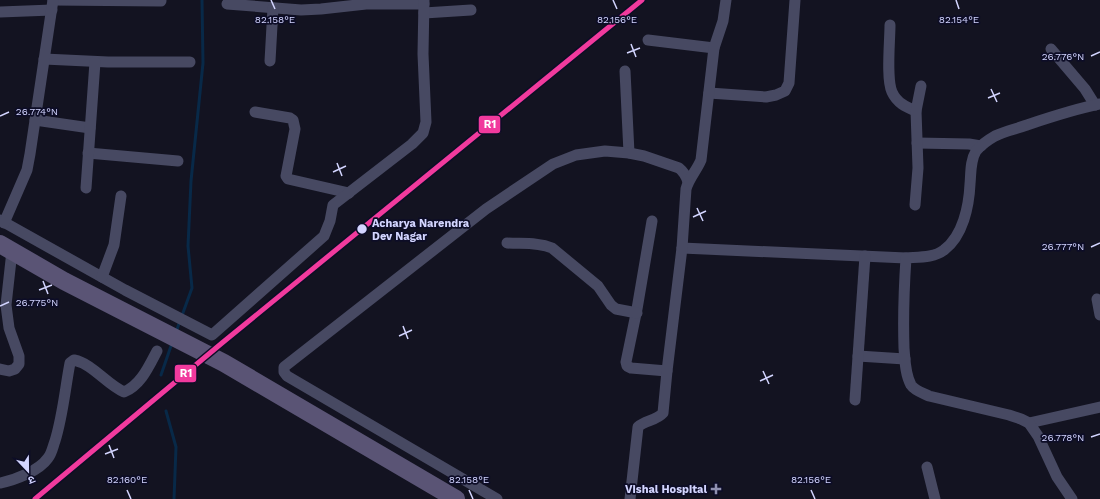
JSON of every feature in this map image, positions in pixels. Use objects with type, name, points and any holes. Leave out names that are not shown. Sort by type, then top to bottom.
[{"type":"main road","points":[[6,248],[64,281],[224,363],[456,499]]},
{"type":"street","points":[[630,499],[638,427],[641,424],[656,419],[663,412],[682,248],[686,189],[688,182],[698,168],[701,160],[714,48],[723,22],[726,0]]},
{"type":"street","points":[[708,93],[766,97],[785,91],[789,83],[795,0]]},
{"type":"street","points":[[0,12],[53,4],[161,1]]},
{"type":"street","points":[[53,4],[27,170],[2,222],[212,335],[324,236],[330,221],[333,205],[412,144],[423,133],[426,122],[423,54],[424,6]]},
{"type":"street","points":[[226,4],[301,10],[366,4],[424,6],[471,10]]},
{"type":"street","points":[[270,61],[273,8]]},
{"type":"street","points":[[890,25],[889,77],[892,93],[901,104],[916,111]]},
{"type":"street","points":[[648,40],[714,48]]},
{"type":"street","points":[[682,248],[906,258],[934,255],[944,251],[955,240],[962,224],[968,207],[972,162],[976,152],[985,142],[996,135],[1063,113],[1097,105],[1051,49]]},
{"type":"street","points":[[44,59],[95,62],[190,62]]},
{"type":"street","points":[[86,188],[95,62]]},
{"type":"street","points":[[625,71],[629,153]]},
{"type":"street","points":[[915,205],[918,168],[916,111],[921,86]]},
{"type":"street","points":[[255,112],[290,118],[293,120],[295,129],[286,176],[288,179],[349,193]]},
{"type":"street","points":[[35,120],[90,128]]},
{"type":"street","points":[[916,144],[969,144],[981,146]]},
{"type":"street","points":[[497,499],[287,376],[284,372],[284,367],[486,209],[553,164],[570,157],[587,153],[605,151],[629,153],[644,156],[679,168],[686,175],[688,182]]},
{"type":"street","points":[[88,153],[178,161]]},
{"type":"street","points":[[102,277],[114,245],[121,196]]},
{"type":"street","points":[[652,221],[637,313],[626,362],[627,366],[631,368],[667,371]]},
{"type":"street","points":[[507,243],[539,244],[552,248],[598,286],[611,305],[616,309],[637,313]]},
{"type":"street","points":[[0,369],[16,369],[19,364],[17,348],[9,328],[6,305],[6,248]]},
{"type":"street","points":[[855,400],[865,256]]},
{"type":"street","points":[[906,258],[903,313],[905,359],[907,375],[912,386],[918,391],[929,396],[1009,415],[1029,423],[1038,436],[1057,476],[1072,499]]},
{"type":"street","points":[[1097,298],[1100,315]]},
{"type":"street","points":[[0,483],[33,471],[49,457],[60,426],[70,363],[74,360],[80,361],[117,389],[124,392],[129,390],[143,376],[158,351]]},
{"type":"street","points":[[858,356],[905,359]]},
{"type":"street","points":[[1029,423],[1100,407]]},
{"type":"street","points":[[927,467],[935,499]]},
{"type":"waterway","points":[[176,332],[192,288],[188,246],[191,181],[203,63],[202,0]]},
{"type":"waterway","points":[[161,375],[172,343]]},
{"type":"waterway","points":[[166,411],[176,447],[174,499]]},
{"type":"transit line","name":"R1","points":[[35,499],[222,343],[642,0]]},
{"type":"place","name":"Acharya Narendra Dev Nagar","points":[[362,229]]},
{"type":"place","name":"Vishal Hospital","points":[[716,489]]}]
